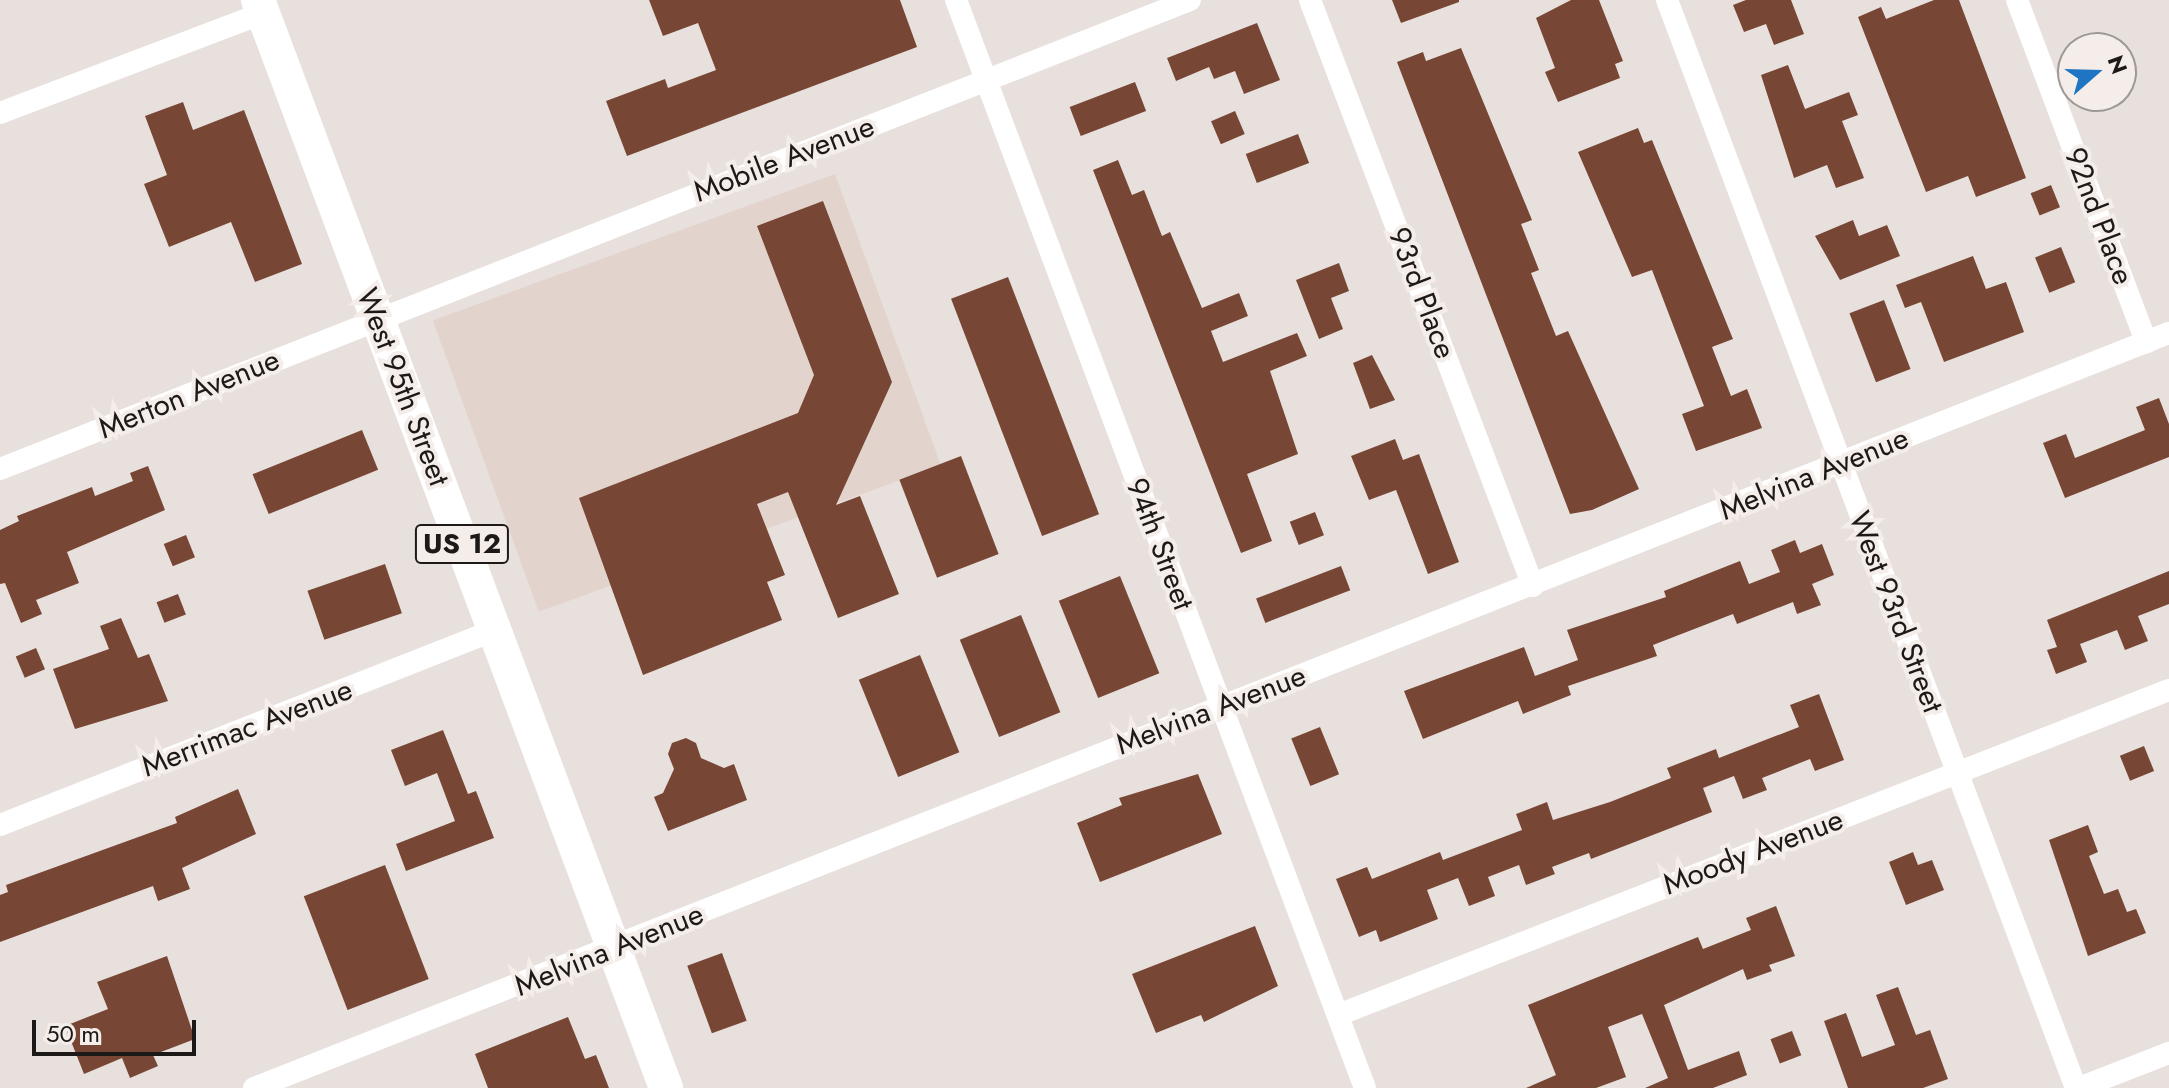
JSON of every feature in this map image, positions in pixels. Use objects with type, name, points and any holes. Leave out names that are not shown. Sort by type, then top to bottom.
[{"type":"main road","name":"West 95th Street","points":[[260,6],[666,1088]]},
{"type":"street","name":"94th Street","points":[[956,0],[1365,1088]]},
{"type":"street","name":"Mobile Avenue","points":[[378,319],[1190,0]]},
{"type":"street","name":"93rd Place","points":[[1310,0],[1533,586]]},
{"type":"street","name":"West 93rd Street","points":[[1667,0],[2078,1088]]},
{"type":"street","name":"92nd Place","points":[[2017,0],[2146,342]]},
{"type":"street","points":[[0,113],[260,6]]},
{"type":"street","name":"Merton Avenue","points":[[0,469],[378,319]]},
{"type":"street","name":"Melvina Avenue","points":[[254,1088],[2169,333]]},
{"type":"street","name":"Merrimac Avenue","points":[[0,825],[495,630]]},
{"type":"street","name":"Moody Avenue","points":[[1338,1015],[2169,690]]},
{"type":"street","points":[[2078,1088],[2169,1053]]},
{"type":"shaded area","points":[[835,174],[941,465],[539,612],[433,320]]},
{"type":"building","points":[[649,0],[900,0],[917,47],[627,156],[606,101],[665,79],[668,88],[716,70],[698,23],[663,36]]},
{"type":"building","points":[[1392,0],[1459,0],[1459,2],[1401,23]]},
{"type":"building","points":[[1571,0],[1599,0],[1623,61],[1615,64],[1620,78],[1558,102],[1545,72],[1555,68],[1536,18]]},
{"type":"building","points":[[1746,0],[1791,0],[1804,34],[1774,45],[1766,24],[1744,32],[1733,5]]},
{"type":"building","points":[[1934,0],[1959,0],[2026,178],[1976,197],[1968,176],[1926,192],[1858,17],[1881,7],[1886,19]]},
{"type":"building","points":[[1257,23],[1280,80],[1244,94],[1235,71],[1214,79],[1209,67],[1176,81],[1167,58]]},
{"type":"building","points":[[1461,48],[1532,220],[1521,224],[1539,270],[1531,273],[1556,336],[1568,331],[1639,489],[1592,510],[1570,514],[1397,62],[1423,52],[1426,61]]},
{"type":"building","points":[[1788,65],[1805,109],[1849,92],[1858,115],[1842,121],[1864,178],[1836,188],[1827,165],[1794,178],[1761,75]]},
{"type":"building","points":[[1135,82],[1146,111],[1081,136],[1070,107]]},
{"type":"building","points":[[183,102],[193,130],[244,110],[302,264],[255,282],[231,222],[169,247],[144,184],[167,175],[145,116]]},
{"type":"building","points":[[1235,111],[1245,134],[1221,144],[1211,121]]},
{"type":"building","points":[[1638,128],[1644,143],[1652,140],[1733,339],[1712,347],[1731,396],[1747,389],[1762,428],[1696,451],[1682,414],[1704,406],[1652,270],[1632,277],[1578,152]]},
{"type":"building","points":[[1298,134],[1309,163],[1257,183],[1246,154]]},
{"type":"building","points":[[1118,160],[1132,195],[1144,190],[1162,236],[1170,232],[1202,308],[1239,293],[1248,316],[1211,331],[1223,362],[1297,333],[1307,356],[1270,371],[1298,454],[1247,474],[1272,541],[1241,553],[1093,170]]},
{"type":"building","points":[[2051,185],[2060,207],[2040,215],[2031,193]]},
{"type":"building","points":[[823,201],[892,382],[836,505],[860,496],[899,594],[838,618],[788,492],[757,504],[785,575],[767,582],[782,620],[643,675],[579,498],[798,413],[814,375],[757,226]]},
{"type":"building","points":[[1853,220],[1859,236],[1887,225],[1900,256],[1840,280],[1815,236]]},
{"type":"building","points":[[2061,247],[2075,282],[2049,293],[2035,257]]},
{"type":"building","points":[[1973,256],[1986,289],[2006,282],[2024,332],[1944,362],[1921,302],[1905,308],[1896,285]]},
{"type":"building","points":[[1339,263],[1349,291],[1331,298],[1343,329],[1319,339],[1296,280]]},
{"type":"building","points":[[1008,277],[1099,514],[1042,536],[951,299]]},
{"type":"building","points":[[1884,300],[1911,369],[1876,382],[1849,313]]},
{"type":"building","points":[[1372,355],[1395,400],[1370,409],[1353,363]]},
{"type":"building","points":[[2159,398],[2169,424],[2169,457],[2065,498],[2043,443],[2066,434],[2075,458],[2145,430],[2136,407]]},
{"type":"building","points":[[362,430],[378,470],[269,514],[253,474]]},
{"type":"building","points":[[1395,439],[1403,460],[1419,454],[1459,562],[1428,574],[1396,490],[1369,500],[1351,456]]},
{"type":"building","points":[[961,456],[999,554],[937,578],[899,480]]},
{"type":"building","points":[[148,466],[165,510],[67,552],[79,583],[36,600],[42,614],[21,623],[5,583],[0,584],[0,530],[19,521],[17,516],[92,487],[95,496],[133,481],[130,473]]},
{"type":"building","points":[[1315,512],[1324,535],[1299,545],[1290,522]]},
{"type":"building","points":[[186,535],[195,557],[173,566],[164,544]]},
{"type":"building","points":[[1795,540],[1800,553],[1822,544],[1834,575],[1812,584],[1821,605],[1797,614],[1793,602],[1737,624],[1733,614],[1653,645],[1657,656],[1568,686],[1571,695],[1523,714],[1518,701],[1423,739],[1404,691],[1524,647],[1535,676],[1578,660],[1567,630],[1666,597],[1664,591],[1740,561],[1749,584],[1780,572],[1771,550]]},
{"type":"building","points":[[385,564],[402,613],[324,640],[307,591]]},
{"type":"building","points":[[1341,566],[1350,590],[1265,623],[1256,599]]},
{"type":"building","points":[[2169,571],[2169,604],[2138,616],[2148,641],[2125,650],[2117,630],[2080,644],[2087,662],[2056,674],[2047,650],[2057,647],[2047,620]]},
{"type":"building","points":[[1120,576],[1159,673],[1098,698],[1059,601]]},
{"type":"building","points":[[178,594],[186,615],[164,623],[157,602]]},
{"type":"building","points":[[1021,615],[1060,712],[999,737],[960,640]]},
{"type":"building","points":[[121,618],[138,658],[149,654],[168,701],[75,729],[53,669],[109,649],[100,626]]},
{"type":"building","points":[[36,648],[45,669],[25,678],[16,657]]},
{"type":"building","points":[[920,655],[959,752],[898,777],[859,680]]},
{"type":"building","points":[[1819,694],[1844,760],[1815,771],[1810,759],[1762,778],[1767,790],[1743,799],[1734,776],[1703,788],[1712,812],[1591,859],[1589,853],[1552,867],[1555,874],[1526,885],[1519,865],[1488,877],[1495,896],[1469,906],[1458,878],[1427,890],[1438,919],[1380,942],[1376,930],[1359,937],[1336,879],[1367,867],[1372,879],[1440,852],[1443,860],[1522,830],[1516,814],[1547,802],[1553,820],[1610,802],[1671,778],[1667,768],[1716,749],[1719,758],[1799,727],[1790,705]]},
{"type":"building","points":[[1320,727],[1339,774],[1310,786],[1291,739]]},
{"type":"building","points":[[443,730],[468,794],[476,791],[494,838],[406,871],[396,844],[455,821],[437,773],[405,786],[391,750]]},
{"type":"building","points":[[686,738],[696,743],[701,758],[724,768],[734,764],[747,800],[668,831],[654,797],[663,793],[674,769],[668,754],[672,743]]},
{"type":"building","points":[[2144,746],[2154,771],[2130,781],[2120,756]]},
{"type":"building","points":[[1198,774],[1222,834],[1100,882],[1077,823],[1122,805],[1119,798]]},
{"type":"building","points":[[238,789],[256,834],[182,868],[190,889],[158,901],[153,886],[0,942],[0,895],[8,892],[6,885],[177,823],[175,817]]},
{"type":"building","points":[[2088,825],[2098,852],[2089,856],[2104,894],[2118,889],[2127,912],[2136,909],[2146,933],[2088,956],[2049,840]]},
{"type":"building","points":[[1913,852],[1918,865],[1932,860],[1944,890],[1906,905],[1889,862]]},
{"type":"building","points":[[385,865],[429,979],[347,1010],[304,896]]},
{"type":"building","points":[[1776,906],[1795,956],[1769,965],[1772,971],[1747,980],[1743,969],[1664,1005],[1688,1070],[1739,1051],[1747,1075],[1713,1088],[1645,1088],[1668,1078],[1642,1014],[1608,1027],[1626,1077],[1596,1088],[1526,1088],[1556,1075],[1528,1005],[1698,937],[1703,949],[1751,930],[1746,918]]},
{"type":"building","points":[[1255,926],[1278,986],[1204,1022],[1201,1015],[1156,1033],[1132,974]]},
{"type":"building","points":[[722,953],[747,1021],[712,1033],[687,966]]},
{"type":"building","points":[[167,956],[195,1039],[153,1055],[158,1066],[130,1078],[122,1058],[84,1074],[65,1026],[108,1009],[97,982]]},
{"type":"building","points":[[1898,987],[1916,1035],[1930,1030],[1948,1079],[1923,1088],[1848,1088],[1824,1021],[1846,1013],[1862,1057],[1895,1045],[1876,995]]},
{"type":"building","points":[[568,1017],[585,1059],[596,1055],[609,1088],[488,1088],[475,1054]]},
{"type":"building","points":[[1792,1031],[1801,1055],[1780,1064],[1771,1039]]}]
